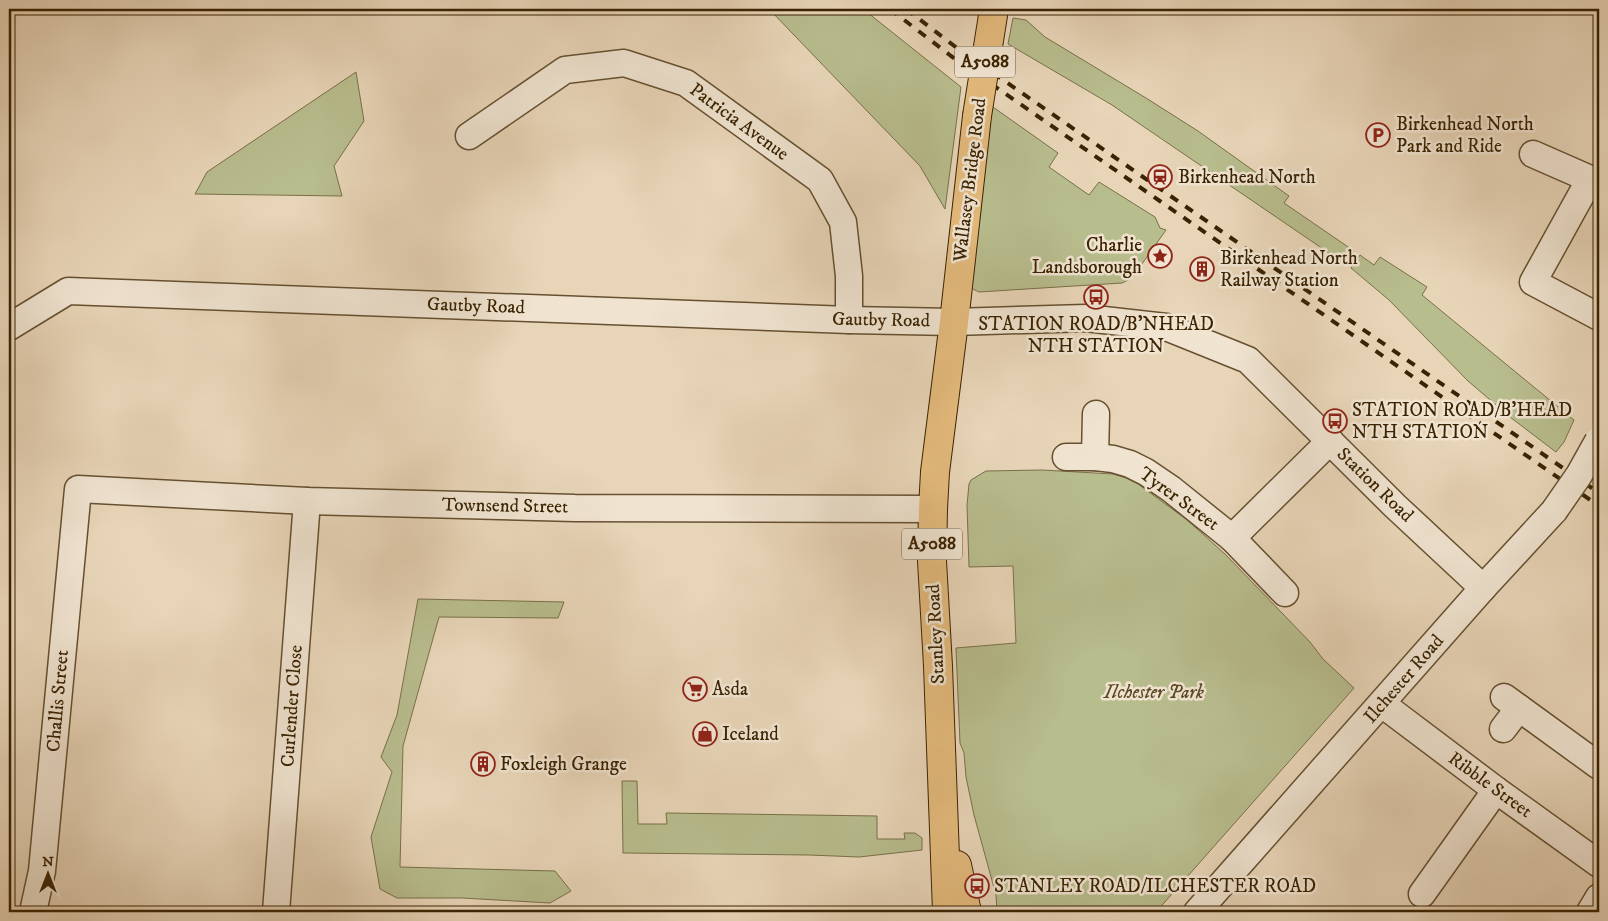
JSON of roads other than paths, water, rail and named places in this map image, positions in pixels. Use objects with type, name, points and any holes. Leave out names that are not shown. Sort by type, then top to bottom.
[{"type":"main road","name":"Wallasey Bridge Road","points":[[954,322],[976,116],[994,9]]},
{"type":"main road","name":"Stanley Road","points":[[947,912],[932,561],[935,472],[954,322]]},
{"type":"main road","name":"Stanley Road","points":[[942,768],[948,813],[967,912]]},
{"type":"street","name":"Patricia Avenue","points":[[469,136],[565,70],[624,64],[686,83],[820,180],[843,222],[849,276],[849,320]]},
{"type":"street","points":[[1533,154],[1590,179],[1533,282],[1599,317]]},
{"type":"street","name":"Gautby Road","points":[[9,327],[68,291],[849,320],[954,322]]},
{"type":"street","name":"Station Road","points":[[954,322],[1086,318],[1166,327],[1248,360],[1395,506],[1483,588]]},
{"type":"street","points":[[1095,457],[1096,414]]},
{"type":"street","name":"Ilchester Road","points":[[1197,912],[1483,588],[1554,511],[1580,474],[1599,440]]},
{"type":"street","name":"Tyrer Street","points":[[1232,538],[1330,441]]},
{"type":"street","name":"Tyrer Street","points":[[1066,457],[1095,457],[1122,461],[1146,472],[1171,489],[1232,538],[1284,593]]},
{"type":"street","name":"Townsend Street","points":[[78,489],[307,501],[575,508],[933,509]]},
{"type":"street","name":"Challis Street","points":[[33,912],[42,871],[78,489]]},
{"type":"street","name":"Curlender Close","points":[[276,912],[307,501]]},
{"type":"street","points":[[1503,729],[1512,702],[1599,766]]},
{"type":"street","name":"Ribble Street","points":[[1382,704],[1496,790],[1599,864]]},
{"type":"street","points":[[1422,894],[1496,790]]},
{"type":"street","points":[[1590,912],[1599,897]]},
{"type":"railway","points":[[890,9],[951,56],[1599,506]]},
{"type":"railway","points":[[906,9],[957,48],[1599,493]]},
{"type":"place","name":"Birkenhead North Park and Ride","points":[[1378,135]]},
{"type":"place","name":"Birkenhead North","points":[[1160,177]]},
{"type":"place","name":"Charlie Landsborough","points":[[1160,256]]},
{"type":"place","name":"Birkenhead North Railway Station","points":[[1202,269]]},
{"type":"place","name":"STATION ROAD/B'NHEAD NTH STATION","points":[[1096,297]]},
{"type":"place","name":"STATION ROAD/B'HEAD NTH STATION","points":[[1335,421]]},
{"type":"place","name":"Asda","points":[[695,689]]},
{"type":"place","name":"Iceland","points":[[705,734]]},
{"type":"place","name":"Foxleigh Grange","points":[[483,764]]},
{"type":"place","name":"STANLEY ROAD/ILCHESTER ROAD","points":[[977,886]]},
{"type":"park label","name":"Ilchester Park","points":[[1154,692]]}]
